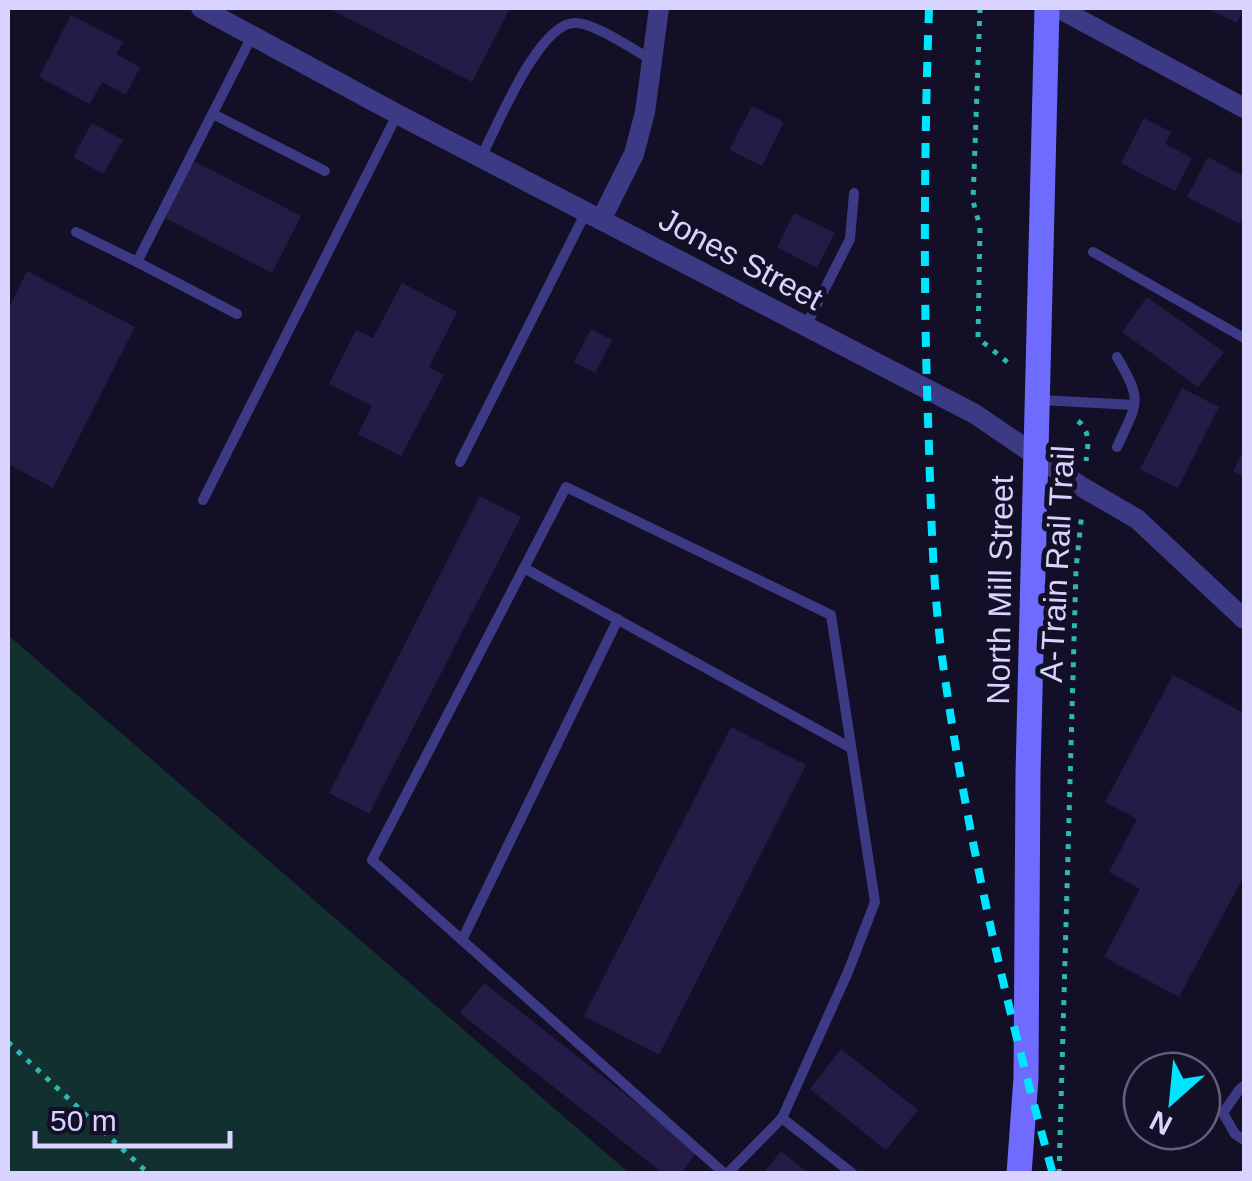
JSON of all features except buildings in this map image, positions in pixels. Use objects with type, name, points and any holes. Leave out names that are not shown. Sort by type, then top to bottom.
[{"type":"main road","name":"North Mill Street","points":[[1018,1174],[1026,1078],[1036,456],[1043,396],[1047,8]]},
{"type":"street","name":"Jones Street","points":[[201,8],[975,414],[1137,519],[1236,595],[1244,619]]},
{"type":"street","points":[[594,216],[634,154],[645,112],[660,8]]},
{"type":"street","points":[[1058,8],[1244,108]]},
{"type":"lane","points":[[481,158],[534,57],[551,32],[564,24],[580,22],[653,60]]},
{"type":"lane","points":[[137,262],[253,36]]},
{"type":"lane","points":[[213,114],[324,171]]},
{"type":"lane","points":[[203,500],[398,114]]},
{"type":"lane","points":[[805,326],[850,239],[854,194]]},
{"type":"lane","points":[[460,462],[594,216]]},
{"type":"lane","points":[[76,232],[237,314]]},
{"type":"lane","points":[[1094,252],[1244,338]]},
{"type":"lane","points":[[1117,357],[1136,391],[1117,447]]},
{"type":"lane","points":[[1043,396],[1134,406]]},
{"type":"lane","points":[[566,487],[831,616],[851,748],[875,902],[782,1118],[726,1174],[372,860],[566,487]]},
{"type":"lane","points":[[524,568],[851,748]]},
{"type":"lane","points":[[462,940],[618,619]]},
{"type":"lane","points":[[1244,1086],[1223,1113],[1235,1134],[1244,1140]]},
{"type":"lane","points":[[782,1118],[853,1174]]},
{"type":"path","name":"A-Train Rail Trail","points":[[980,8],[973,201],[980,226],[978,338],[1043,396],[1084,425],[1089,444],[1076,568],[1059,1174]]},
{"type":"path","points":[[8,1042],[149,1174]]},
{"type":"green space","points":[[8,635],[629,1173],[8,1173]]},
{"type":"railway","points":[[929,8],[926,336],[939,631],[988,917],[1053,1174]]}]
